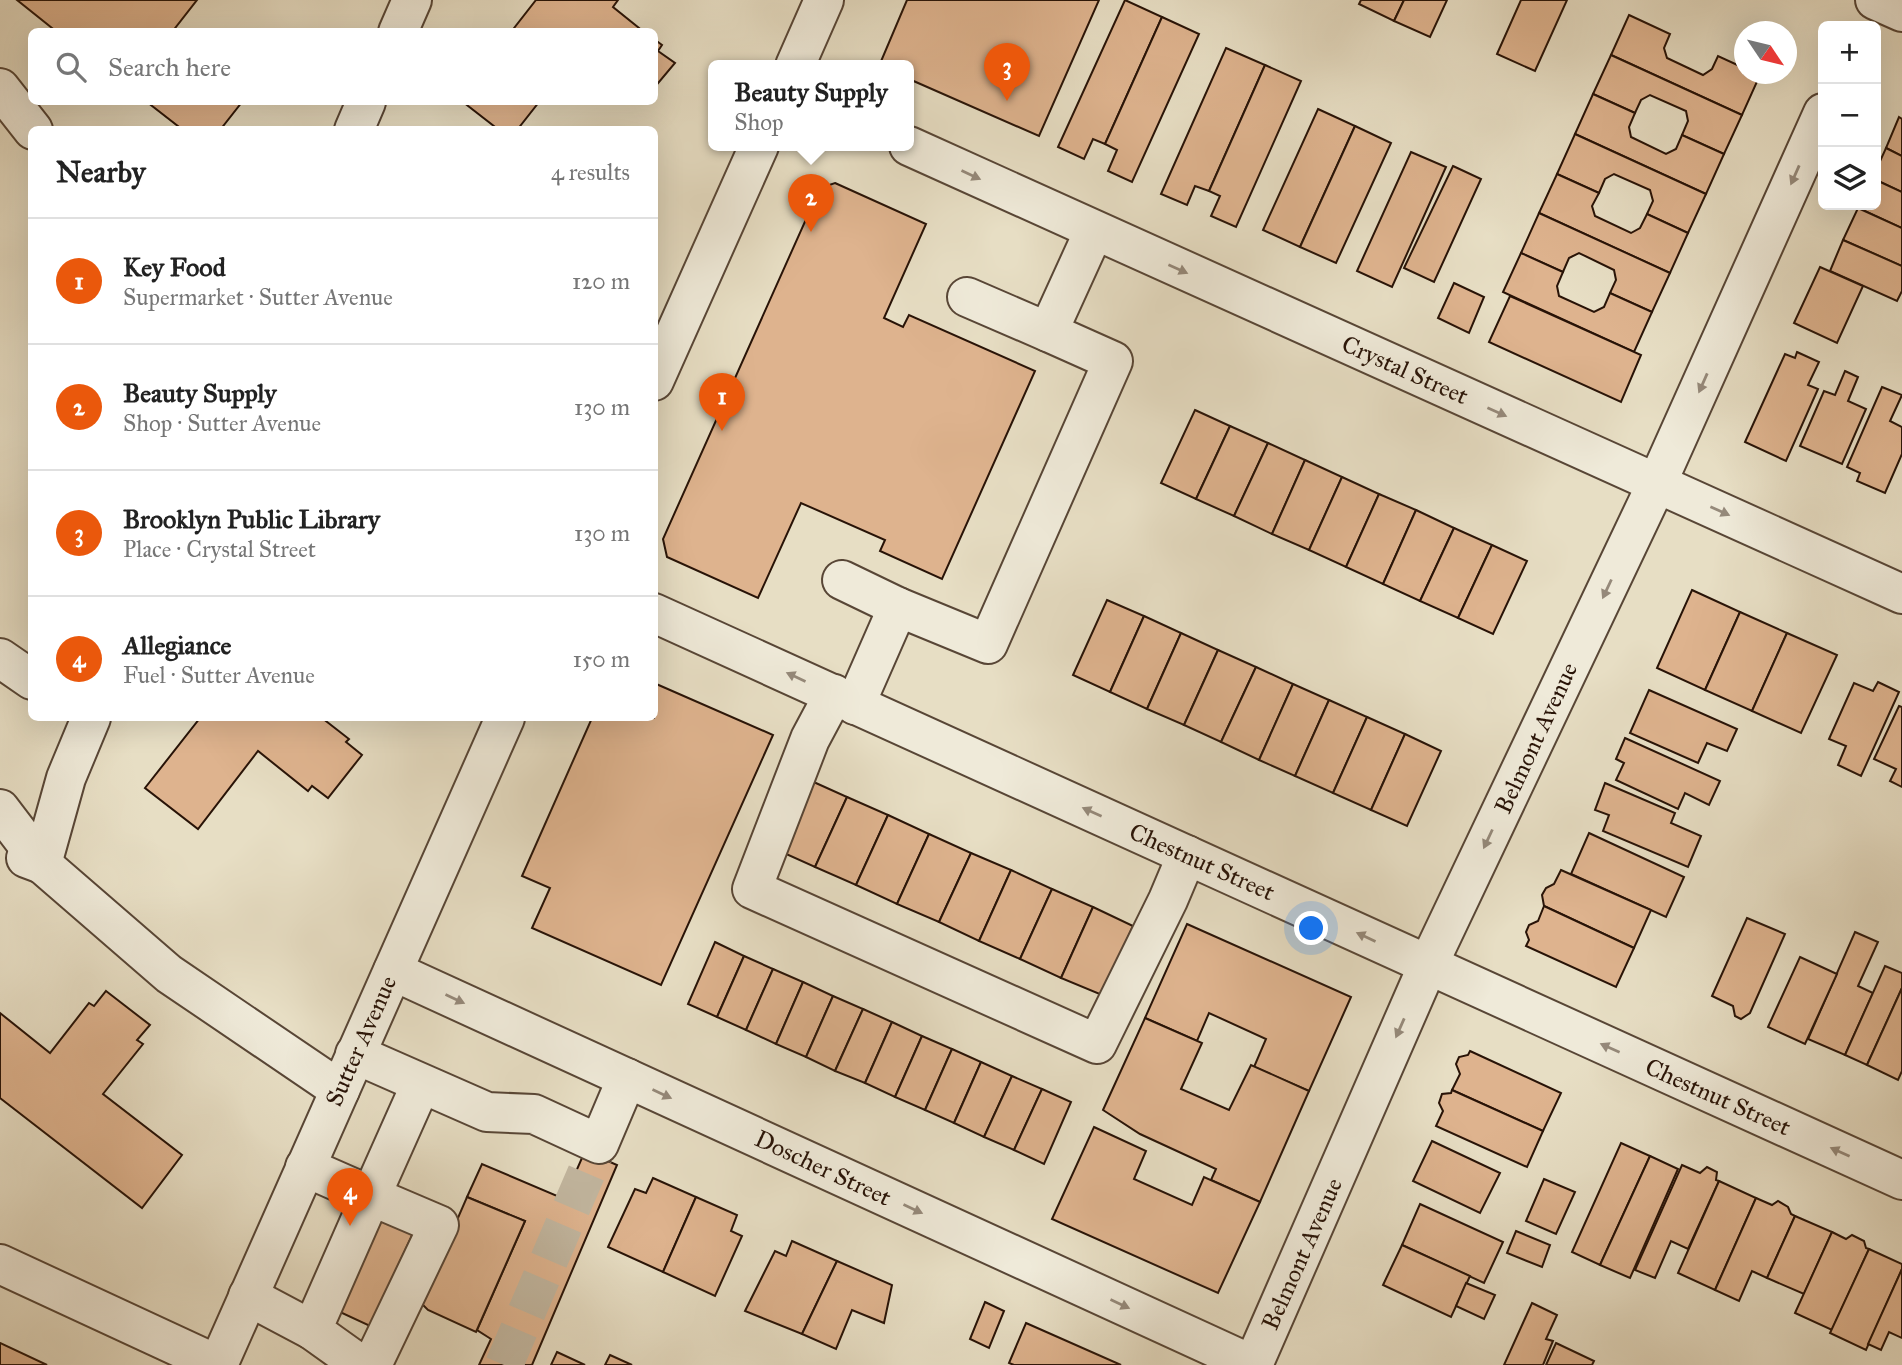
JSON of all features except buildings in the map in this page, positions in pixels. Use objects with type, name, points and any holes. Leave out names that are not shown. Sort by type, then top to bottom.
[{"type":"street","points":[[400,28],[412,0]]},
{"type":"street","points":[[797,60],[824,0]]},
{"type":"street","points":[[1864,21],[1875,0],[1902,12]]},
{"type":"street","points":[[0,89],[30,126]]},
{"type":"street","points":[[356,126],[365,105]]},
{"type":"street","name":"Belmont Avenue","points":[[1253,1365],[1428,965],[1657,483],[1818,124]]},
{"type":"street","points":[[0,131],[28,140]]},
{"type":"street","name":"Crystal Street","points":[[914,148],[1902,594]]},
{"type":"street","points":[[658,365],[757,151]]},
{"type":"street","points":[[1048,332],[1094,231]]},
{"type":"street","points":[[842,580],[988,645],[1113,361],[967,297]]},
{"type":"street","points":[[898,607],[845,700],[810,739],[752,889],[1097,1044],[1168,900],[1187,855]]},
{"type":"street","name":"Chestnut Street","points":[[658,615],[1902,1180]]},
{"type":"street","points":[[0,658],[28,677]]},
{"type":"street","points":[[42,864],[65,778],[88,721]]},
{"type":"street","name":"Sutter Avenue","points":[[218,1365],[504,721]]},
{"type":"street","points":[[0,809],[42,864],[169,974],[340,1090]]},
{"type":"street","points":[[0,847],[42,864]]},
{"type":"street","name":"Doscher Street","points":[[393,971],[1253,1365]]},
{"type":"street","points":[[355,1055],[487,1112],[534,1114],[597,1150],[627,1078]]},
{"type":"street","points":[[312,1330],[421,1084]]},
{"type":"street","points":[[305,1167],[439,1225],[372,1365]]},
{"type":"street","points":[[0,1264],[218,1365]]},
{"type":"street","points":[[248,1296],[312,1330],[360,1365]]},
{"type":"tunnel","points":[[504,1365],[594,1155]]},
{"type":"place","name":"Brooklyn Public Library","points":[[1007,101]]},
{"type":"place","name":"Beauty Supply","points":[[811,232]]},
{"type":"place","name":"Key Food","points":[[722,431]]},
{"type":"place","name":"Allegiance","points":[[350,1226]]}]
